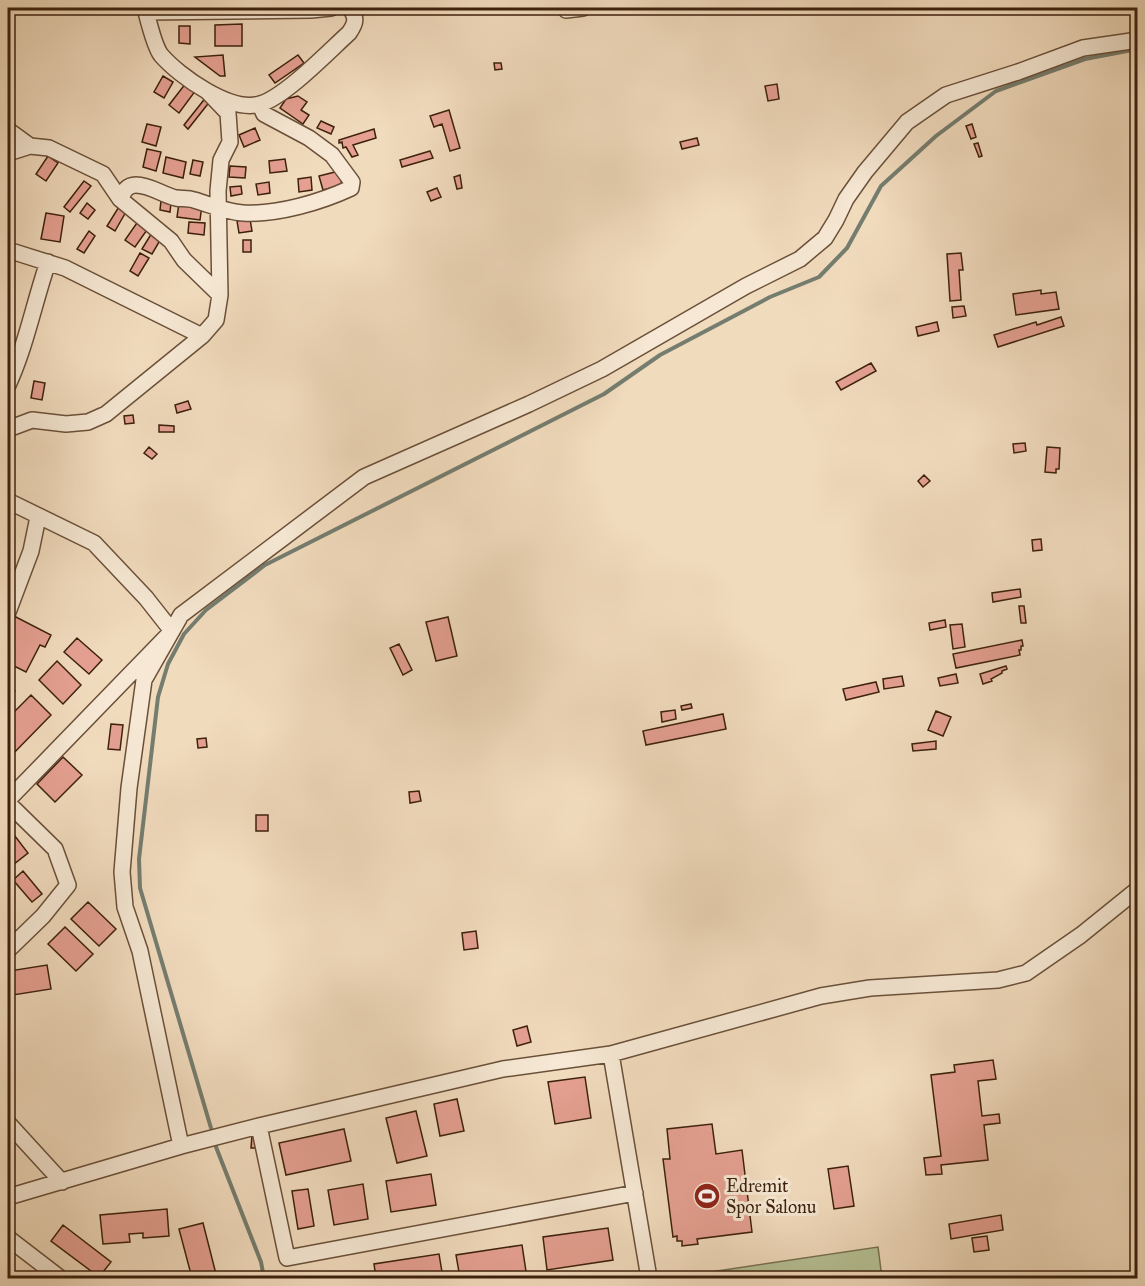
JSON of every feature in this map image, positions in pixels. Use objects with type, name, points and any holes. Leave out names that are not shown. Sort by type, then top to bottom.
[{"type":"street","points":[[331,8],[145,10],[160,53],[185,77],[207,91],[242,104],[260,105],[285,90],[349,33],[356,23],[355,14],[350,8]]},
{"type":"street","points":[[566,10],[583,8]]},
{"type":"street","points":[[181,1146],[140,951],[125,907],[122,872],[129,788],[144,680],[181,615],[364,477],[529,405],[602,369],[746,286],[800,258],[825,238],[846,199],[865,172],[907,122],[946,95],[1083,48],[1137,40]]},
{"type":"street","points":[[8,429],[32,420],[66,424],[88,422],[106,414],[202,336],[216,320],[220,295],[218,209],[221,160],[230,142],[228,113],[207,91]]},
{"type":"street","points":[[120,199],[125,189],[134,185],[144,186],[175,198],[192,199],[218,209],[244,213],[270,211],[329,198],[351,188],[352,182],[332,155],[309,138],[264,114],[260,105]]},
{"type":"street","points":[[8,130],[30,146]]},
{"type":"street","points":[[8,153],[30,146],[49,148],[103,174],[120,199],[171,241],[184,260],[220,295]]},
{"type":"street","points":[[8,250],[65,268],[202,336]]},
{"type":"street","points":[[9,374],[24,346],[34,303],[48,262]]},
{"type":"street","points":[[8,501],[94,543],[146,598],[172,631]]},
{"type":"street","points":[[8,612],[31,551],[38,517]]},
{"type":"street","points":[[8,950],[44,916],[68,885],[55,849],[8,802],[172,631]]},
{"type":"street","points":[[8,1197],[181,1146],[259,1126],[503,1070],[611,1054],[821,996],[870,988],[998,980],[1026,973],[1081,935],[1137,889]]},
{"type":"street","points":[[611,1054],[649,1278]]},
{"type":"street","points":[[8,1122],[62,1182]]},
{"type":"street","points":[[259,1126],[287,1257],[634,1193]]},
{"type":"street","points":[[8,1238],[60,1278]]},
{"type":"green space","points":[[878,1247],[882,1278],[697,1278],[697,1274]]},
{"type":"building","points":[[242,24],[242,46],[215,46],[215,25]]},
{"type":"building","points":[[179,26],[190,26],[190,44],[179,43]]},
{"type":"building","points":[[223,55],[225,76],[220,76],[195,57]]},
{"type":"building","points":[[298,55],[304,63],[275,83],[269,75]]},
{"type":"building","points":[[494,63],[501,63],[502,69],[495,70]]},
{"type":"building","points":[[163,76],[173,82],[164,98],[154,92]]},
{"type":"building","points":[[186,83],[196,90],[179,113],[169,105]]},
{"type":"building","points":[[777,84],[779,99],[768,101],[765,86]]},
{"type":"building","points":[[207,96],[211,100],[188,129],[184,125]]},
{"type":"building","points":[[298,96],[307,102],[301,110],[309,115],[303,124],[280,108],[286,99]]},
{"type":"building","points":[[449,110],[460,148],[450,151],[442,124],[434,127],[430,116]]},
{"type":"building","points":[[321,121],[334,127],[331,134],[317,128]]},
{"type":"building","points":[[147,124],[161,127],[156,146],[142,142]]},
{"type":"building","points":[[972,124],[976,137],[971,139],[966,126]]},
{"type":"building","points":[[255,128],[260,140],[244,147],[239,135]]},
{"type":"building","points":[[374,129],[376,138],[353,145],[358,155],[352,157],[346,147],[343,148],[342,142],[339,143],[339,140]]},
{"type":"building","points":[[697,138],[699,145],[682,149],[680,142]]},
{"type":"building","points":[[978,143],[982,156],[979,157],[974,144]]},
{"type":"building","points":[[147,149],[161,152],[156,171],[143,167]]},
{"type":"building","points":[[430,151],[433,158],[402,167],[400,160]]},
{"type":"building","points":[[48,156],[58,163],[46,181],[36,174]]},
{"type":"building","points":[[166,157],[186,162],[183,178],[163,173]]},
{"type":"building","points":[[285,159],[287,171],[270,173],[269,161]]},
{"type":"building","points":[[193,160],[203,162],[200,176],[190,174]]},
{"type":"building","points":[[230,166],[246,167],[245,178],[229,177]]},
{"type":"building","points":[[339,171],[342,185],[323,190],[319,176]]},
{"type":"building","points":[[460,175],[462,188],[457,189],[454,177]]},
{"type":"building","points":[[311,177],[312,190],[299,192],[298,179]]},
{"type":"building","points":[[84,181],[91,186],[70,212],[64,207]]},
{"type":"building","points":[[269,182],[270,193],[258,195],[256,184]]},
{"type":"building","points":[[241,186],[242,194],[231,196],[230,187]]},
{"type":"building","points":[[437,188],[441,197],[431,201],[427,192]]},
{"type":"building","points":[[161,201],[171,203],[170,212],[160,210]]},
{"type":"building","points":[[87,203],[95,210],[88,219],[80,213]]},
{"type":"building","points":[[179,203],[202,205],[200,220],[177,217]]},
{"type":"building","points":[[120,205],[127,210],[115,231],[107,226]]},
{"type":"building","points":[[46,213],[64,216],[60,242],[41,239]]},
{"type":"building","points":[[250,219],[252,231],[239,233],[237,221]]},
{"type":"building","points":[[139,220],[149,227],[135,247],[125,240]]},
{"type":"building","points":[[189,222],[205,223],[204,235],[188,233]]},
{"type":"building","points":[[89,231],[95,236],[84,253],[77,249]]},
{"type":"building","points":[[153,231],[162,237],[152,254],[142,249]]},
{"type":"building","points":[[243,240],[251,240],[251,252],[243,252]]},
{"type":"building","points":[[140,253],[149,258],[138,276],[130,271]]},
{"type":"building","points":[[961,253],[963,270],[959,270],[961,300],[950,301],[947,254]]},
{"type":"building","points":[[1041,290],[1041,294],[1056,292],[1059,309],[1016,315],[1013,294]]},
{"type":"building","points":[[964,306],[966,316],[953,318],[952,307]]},
{"type":"building","points":[[1061,317],[1064,326],[998,347],[994,335]]},
{"type":"building","points":[[937,322],[939,331],[918,336],[916,327]]},
{"type":"building","points":[[871,363],[876,371],[841,390],[836,382]]},
{"type":"building","points":[[34,381],[45,383],[42,400],[31,398]]},
{"type":"building","points":[[188,401],[191,409],[177,413],[175,405]]},
{"type":"building","points":[[133,415],[134,423],[125,424],[124,416]]},
{"type":"building","points":[[159,425],[174,426],[174,432],[159,432]]},
{"type":"building","points":[[1025,443],[1026,451],[1014,453],[1013,444]]},
{"type":"building","points":[[149,447],[157,454],[152,459],[144,453]]},
{"type":"building","points":[[1047,447],[1060,448],[1059,469],[1056,469],[1056,473],[1045,472]]},
{"type":"building","points":[[924,475],[930,481],[923,487],[918,481]]},
{"type":"building","points":[[1041,539],[1042,550],[1033,551],[1032,540]]},
{"type":"building","points":[[1020,589],[1021,597],[993,602],[992,593]]},
{"type":"building","points":[[1019,606],[1024,606],[1026,623],[1021,623]]},
{"type":"building","points":[[14,616],[51,635],[45,647],[40,645],[26,672],[8,663],[8,629]]},
{"type":"building","points":[[448,617],[457,656],[436,661],[426,622]]},
{"type":"building","points":[[945,620],[946,627],[930,630],[929,623]]},
{"type":"building","points":[[962,624],[965,647],[953,649],[950,625]]},
{"type":"building","points":[[77,638],[102,660],[89,674],[64,652]]},
{"type":"building","points":[[1022,640],[1020,655],[956,668],[953,654]]},
{"type":"building","points":[[399,644],[412,670],[403,675],[390,648]]},
{"type":"building","points":[[57,661],[81,685],[63,704],[39,680]]},
{"type":"building","points":[[1006,666],[1007,669],[991,679],[992,681],[983,684],[980,674]]},
{"type":"building","points":[[956,674],[958,683],[940,686],[938,678]]},
{"type":"building","points":[[902,676],[904,686],[884,689],[883,679]]},
{"type":"building","points":[[876,682],[879,692],[846,700],[843,689]]},
{"type":"building","points":[[8,684],[15,691],[8,700]]},
{"type":"building","points":[[31,695],[51,715],[8,759],[8,718]]},
{"type":"building","points":[[691,704],[692,708],[682,710],[681,706]]},
{"type":"building","points":[[675,710],[676,719],[662,722],[661,712]]},
{"type":"building","points":[[936,711],[951,717],[943,736],[928,730]]},
{"type":"building","points":[[723,714],[726,729],[646,745],[643,731]]},
{"type":"building","points":[[111,724],[123,725],[120,750],[108,749]]},
{"type":"building","points":[[206,738],[207,747],[198,748],[197,739]]},
{"type":"building","points":[[936,741],[936,749],[913,751],[912,744]]},
{"type":"building","points":[[63,757],[82,775],[55,802],[37,784]]},
{"type":"building","points":[[419,791],[421,801],[410,803],[409,792]]},
{"type":"building","points":[[256,815],[268,815],[268,831],[256,831]]},
{"type":"building","points":[[8,827],[28,853],[9,868],[8,867]]},
{"type":"building","points":[[23,871],[42,894],[32,902],[13,880]]},
{"type":"building","points":[[88,902],[116,929],[99,946],[71,919]]},
{"type":"building","points":[[65,927],[93,954],[76,971],[48,944]]},
{"type":"building","points":[[476,931],[478,948],[464,950],[462,933]]},
{"type":"building","points":[[47,965],[51,989],[13,995],[9,971]]},
{"type":"building","points":[[527,1026],[531,1042],[517,1046],[513,1030]]},
{"type":"building","points":[[993,1060],[996,1079],[978,1081],[982,1116],[999,1114],[1000,1123],[984,1125],[988,1160],[941,1165],[942,1174],[926,1175],[924,1158],[941,1156],[931,1075],[955,1072],[954,1065]]},
{"type":"building","points":[[585,1077],[591,1118],[555,1124],[548,1082]]},
{"type":"building","points":[[457,1099],[464,1131],[440,1136],[434,1104]]},
{"type":"building","points":[[416,1111],[427,1156],[397,1163],[386,1118]]},
{"type":"building","name":"Edremit Spor Salonu","points":[[712,1124],[716,1154],[742,1150],[752,1232],[697,1239],[698,1244],[682,1246],[682,1241],[677,1241],[677,1236],[673,1237],[663,1159],[670,1159],[667,1129]]},
{"type":"building","points":[[344,1129],[351,1161],[286,1175],[279,1143]]},
{"type":"building","points":[[252,1135],[260,1135],[259,1148],[251,1148]]},
{"type":"building","points":[[848,1166],[854,1206],[834,1209],[828,1169]]},
{"type":"building","points":[[431,1174],[436,1205],[391,1212],[386,1181]]},
{"type":"building","points":[[363,1184],[368,1219],[334,1225],[328,1190]]},
{"type":"building","points":[[308,1189],[314,1226],[298,1229],[292,1191]]},
{"type":"building","points":[[167,1209],[169,1236],[143,1238],[143,1233],[129,1234],[130,1242],[103,1244],[100,1215]]},
{"type":"building","points":[[1001,1215],[1003,1230],[951,1239],[949,1224]]},
{"type":"building","points":[[203,1223],[217,1278],[192,1278],[179,1229]]},
{"type":"building","points":[[63,1225],[111,1262],[99,1277],[51,1241]]},
{"type":"building","points":[[608,1228],[613,1260],[547,1270],[543,1237]]},
{"type":"building","points":[[987,1236],[989,1250],[974,1252],[972,1238]]},
{"type":"building","points":[[522,1245],[527,1278],[460,1278],[456,1255]]},
{"type":"building","points":[[439,1254],[443,1278],[376,1278],[374,1264]]},
{"type":"waterway","points":[[211,1128],[140,888],[139,859],[158,697],[168,664],[184,634],[206,610],[265,565],[604,394],[660,355],[770,297],[819,277],[847,248],[881,186],[936,136],[996,91],[1085,59],[1138,50]]},
{"type":"waterway","points":[[216,1147],[261,1262],[264,1278]]},
{"type":"place","name":"Edremit Spor Salonu","points":[[707,1196]]}]
